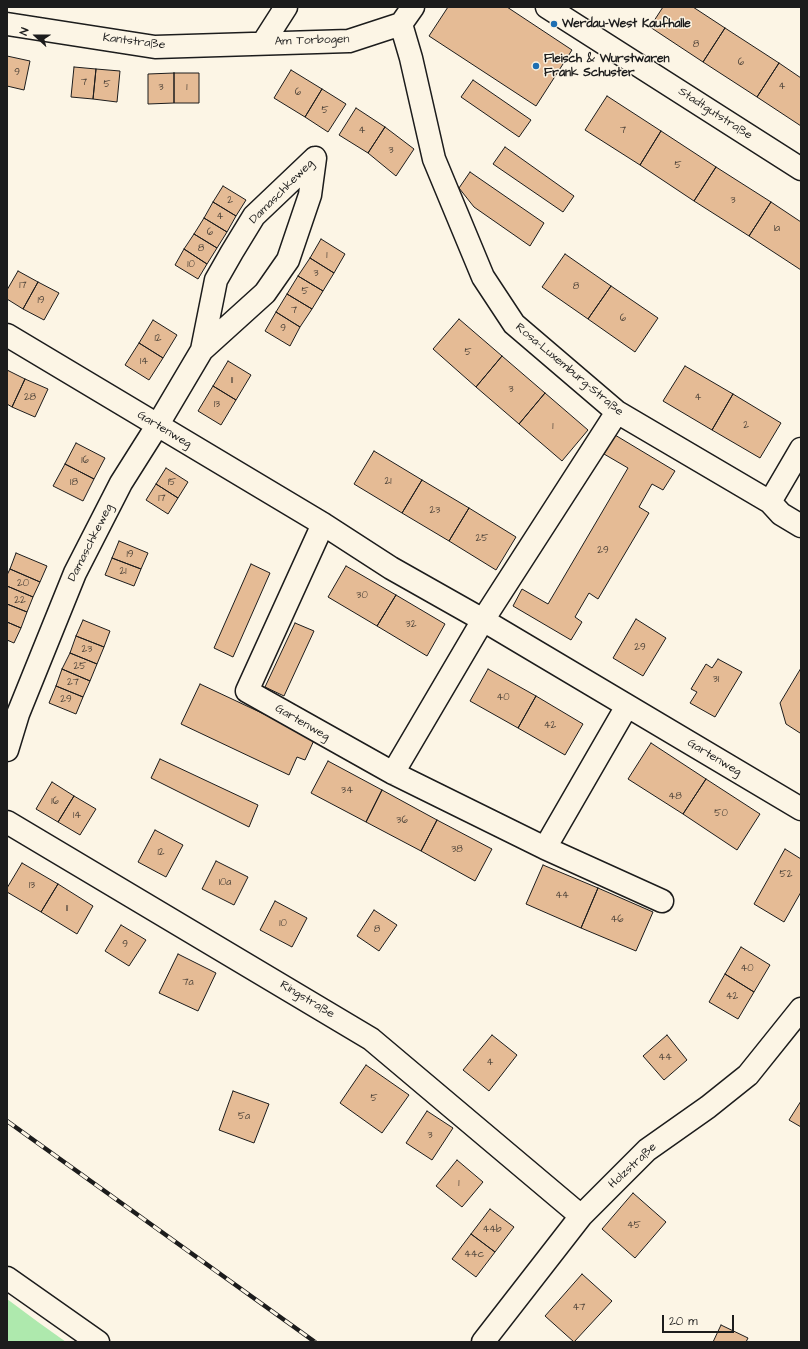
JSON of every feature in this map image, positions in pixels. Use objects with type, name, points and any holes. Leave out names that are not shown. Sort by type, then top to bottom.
[{"type":"street","name":"Am Torbogen","points":[[263,43],[286,7]]},
{"type":"street","name":"Stadtgutstraße","points":[[548,7],[801,169]]},
{"type":"street","name":"Am Torbogen","points":[[263,43],[349,41],[407,16],[411,58],[434,158]]},
{"type":"street","name":"Kantstraße","points":[[7,24],[155,47],[263,43]]},
{"type":"street","name":"Damaschkeweg","points":[[7,750],[18,714],[75,573],[121,483],[158,426],[202,350],[265,293],[288,260],[310,195],[315,158],[254,216],[232,252],[216,280],[202,350]]},
{"type":"street","name":"Rosa-Luxemburg-Straße","points":[[434,158],[483,277],[514,324],[617,412],[770,502],[780,514],[801,526]]},
{"type":"street","name":"Gartenweg","points":[[7,335],[323,524],[392,568],[483,620],[801,809]]},
{"type":"street","points":[[393,774],[483,620],[617,412]]},
{"type":"street","points":[[770,502],[801,449]]},
{"type":"street","name":"Gartenweg","points":[[323,524],[247,691],[393,774],[545,848],[662,901]]},
{"type":"street","points":[[545,848],[627,706]]},
{"type":"street","name":"Ringstraße","points":[[7,822],[371,1039],[581,1216]]},
{"type":"street","name":"Holzstraße","points":[[483,1342],[581,1216],[647,1150],[708,1107],[748,1075],[801,1009]]},
{"type":"street","points":[[7,1278],[70,1334],[98,1342]]},
{"type":"green space","points":[[7,1299],[38,1322],[66,1342],[7,1342]]},
{"type":"building","points":[[448,7],[507,7],[572,50],[536,106],[429,36]]},
{"type":"building","points":[[663,7],[693,7],[725,28],[703,62],[650,27]]},
{"type":"building","points":[[725,28],[779,63],[757,97],[703,62]]},
{"type":"building","points":[[7,56],[30,61],[24,90],[7,86]]},
{"type":"building","points":[[779,63],[801,78],[801,126],[757,97]]},
{"type":"building","points":[[74,67],[96,69],[93,99],[71,97]]},
{"type":"building","points":[[96,69],[120,71],[117,102],[93,99]]},
{"type":"building","points":[[291,70],[322,89],[305,117],[274,98]]},
{"type":"building","points":[[174,73],[174,103],[148,104],[148,74]]},
{"type":"building","points":[[174,73],[199,73],[199,103],[174,103]]},
{"type":"building","points":[[473,80],[531,120],[519,137],[461,97]]},
{"type":"building","points":[[322,89],[346,104],[328,132],[305,117]]},
{"type":"building","points":[[607,96],[661,131],[640,165],[585,130]]},
{"type":"building","points":[[356,108],[385,127],[368,153],[339,135]]},
{"type":"building","points":[[385,127],[414,149],[396,176],[368,153]]},
{"type":"building","points":[[661,131],[716,167],[694,201],[640,165]]},
{"type":"building","points":[[505,147],[574,196],[563,212],[493,164]]},
{"type":"building","points":[[716,167],[771,202],[749,236],[694,201]]},
{"type":"building","points":[[470,172],[544,223],[530,246],[474,207],[459,188]]},
{"type":"building","points":[[223,186],[246,200],[236,216],[213,202]]},
{"type":"building","points":[[213,202],[236,216],[227,232],[204,218]]},
{"type":"building","points":[[771,202],[801,222],[801,270],[749,236]]},
{"type":"building","points":[[204,218],[227,232],[217,248],[194,234]]},
{"type":"building","points":[[194,234],[217,248],[207,264],[184,249]]},
{"type":"building","points":[[321,239],[345,254],[334,273],[310,258]]},
{"type":"building","points":[[184,249],[207,264],[198,279],[175,265]]},
{"type":"building","points":[[565,254],[611,286],[588,319],[542,287]]},
{"type":"building","points":[[310,258],[334,273],[323,291],[298,276]]},
{"type":"building","points":[[18,271],[38,282],[23,309],[7,299],[7,290]]},
{"type":"building","points":[[298,276],[323,291],[312,309],[287,294]]},
{"type":"building","points":[[38,282],[59,293],[44,320],[23,309]]},
{"type":"building","points":[[611,286],[658,318],[635,352],[588,319]]},
{"type":"building","points":[[287,294],[312,309],[300,327],[276,312]]},
{"type":"building","points":[[276,312],[300,327],[290,346],[265,331]]},
{"type":"building","points":[[459,319],[502,356],[476,387],[433,349]]},
{"type":"building","points":[[153,320],[177,335],[163,358],[139,343]]},
{"type":"building","points":[[139,343],[163,358],[149,380],[125,365]]},
{"type":"building","points":[[502,356],[545,393],[519,424],[476,387]]},
{"type":"building","points":[[228,361],[251,375],[236,400],[213,386]]},
{"type":"building","points":[[685,366],[733,394],[712,430],[663,401]]},
{"type":"building","points":[[7,370],[25,379],[12,407],[7,404]]},
{"type":"building","points":[[25,379],[48,389],[35,417],[12,407]]},
{"type":"building","points":[[213,386],[236,400],[221,425],[198,411]]},
{"type":"building","points":[[545,393],[588,430],[562,461],[519,424]]},
{"type":"building","points":[[733,394],[781,423],[760,458],[712,430]]},
{"type":"building","points":[[615,435],[675,471],[663,490],[652,484],[639,507],[649,513],[598,599],[589,593],[575,617],[582,622],[571,640],[513,606],[522,589],[548,604],[628,468],[604,454]]},
{"type":"building","points":[[76,443],[105,458],[94,479],[65,464]]},
{"type":"building","points":[[374,451],[422,480],[402,513],[354,484]]},
{"type":"building","points":[[65,464],[94,479],[83,501],[53,486]]},
{"type":"building","points":[[166,468],[188,482],[178,498],[156,484]]},
{"type":"building","points":[[422,480],[469,508],[449,541],[402,513]]},
{"type":"building","points":[[156,484],[178,498],[168,514],[146,500]]},
{"type":"building","points":[[469,508],[516,537],[496,570],[449,541]]},
{"type":"building","points":[[119,541],[148,553],[141,569],[112,558]]},
{"type":"building","points":[[16,553],[47,566],[40,582],[10,569]]},
{"type":"building","points":[[112,558],[141,569],[134,586],[105,575]]},
{"type":"building","points":[[251,564],[270,573],[233,657],[214,648]]},
{"type":"building","points":[[346,566],[396,595],[377,626],[328,597]]},
{"type":"building","points":[[10,569],[40,582],[33,597],[7,586],[7,575]]},
{"type":"building","points":[[7,586],[33,597],[27,612],[7,604]]},
{"type":"building","points":[[396,595],[445,624],[427,656],[377,626]]},
{"type":"building","points":[[7,604],[27,612],[21,628],[7,622]]},
{"type":"building","points":[[636,619],[666,638],[643,676],[613,658]]},
{"type":"building","points":[[83,620],[110,631],[104,647],[76,636]]},
{"type":"building","points":[[7,622],[21,628],[14,643],[7,640]]},
{"type":"building","points":[[295,623],[314,631],[284,696],[265,687]]},
{"type":"building","points":[[76,636],[104,647],[97,664],[70,653]]},
{"type":"building","points":[[70,653],[97,664],[90,681],[62,669]]},
{"type":"building","points":[[718,659],[742,672],[715,717],[690,703],[697,692],[691,689],[706,664],[712,668]]},
{"type":"building","points":[[801,668],[800,733],[786,724],[780,703]]},
{"type":"building","points":[[62,669],[90,681],[83,697],[56,686]]},
{"type":"building","points":[[488,669],[536,696],[518,728],[470,701]]},
{"type":"building","points":[[200,684],[315,738],[305,760],[297,757],[289,775],[181,724]]},
{"type":"building","points":[[56,686],[83,697],[76,714],[49,703]]},
{"type":"building","points":[[536,696],[583,724],[565,755],[518,728]]},
{"type":"building","points":[[651,743],[706,779],[683,814],[628,779]]},
{"type":"building","points":[[160,759],[258,805],[249,827],[151,778]]},
{"type":"building","points":[[328,761],[382,790],[366,822],[311,793]]},
{"type":"building","points":[[706,779],[760,814],[737,850],[683,814]]},
{"type":"building","points":[[52,782],[74,796],[58,822],[36,809]]},
{"type":"building","points":[[382,790],[437,820],[421,851],[366,822]]},
{"type":"building","points":[[74,796],[96,809],[80,835],[58,822]]},
{"type":"building","points":[[437,820],[492,849],[475,881],[421,851]]},
{"type":"building","points":[[155,830],[183,845],[166,877],[138,862]]},
{"type":"building","points":[[785,849],[801,859],[801,892],[784,922],[754,904]]},
{"type":"building","points":[[216,861],[248,877],[234,905],[202,889]]},
{"type":"building","points":[[22,863],[58,884],[41,912],[7,892],[7,888]]},
{"type":"building","points":[[543,865],[598,888],[581,928],[526,904]]},
{"type":"building","points":[[58,884],[93,906],[77,934],[41,912]]},
{"type":"building","points":[[598,888],[653,912],[636,951],[581,928]]},
{"type":"building","points":[[275,901],[307,918],[292,947],[260,930]]},
{"type":"building","points":[[374,910],[397,925],[379,951],[357,936]]},
{"type":"building","points":[[121,925],[146,940],[129,966],[105,951]]},
{"type":"building","points":[[741,947],[770,965],[754,992],[725,974]]},
{"type":"building","points":[[178,954],[216,973],[198,1011],[159,993]]},
{"type":"building","points":[[725,974],[754,992],[738,1019],[709,1002]]},
{"type":"building","points":[[492,1035],[517,1055],[489,1091],[463,1070]]},
{"type":"building","points":[[667,1035],[687,1060],[664,1080],[643,1056]]},
{"type":"building","points":[[366,1065],[409,1095],[382,1133],[340,1103]]},
{"type":"building","points":[[233,1091],[269,1104],[254,1143],[219,1130]]},
{"type":"building","points":[[801,1101],[801,1127],[789,1120]]},
{"type":"building","points":[[427,1111],[453,1128],[432,1160],[406,1143]]},
{"type":"building","points":[[457,1160],[483,1182],[462,1207],[436,1186]]},
{"type":"building","points":[[633,1193],[666,1222],[635,1258],[602,1229]]},
{"type":"building","points":[[490,1209],[514,1227],[495,1252],[471,1234]]},
{"type":"building","points":[[471,1234],[495,1252],[476,1277],[452,1259]]},
{"type":"building","points":[[582,1274],[612,1301],[574,1342],[545,1316]]},
{"type":"building","points":[[721,1325],[748,1338],[746,1342],[713,1342]]},
{"type":"railway","points":[[7,1121],[315,1342]]},
{"type":"place","name":"Werdau-West Kaufhalle","points":[[554,24]]},
{"type":"place","name":"Fleisch & Wurstwaren Frank Schuster","points":[[536,66]]}]
